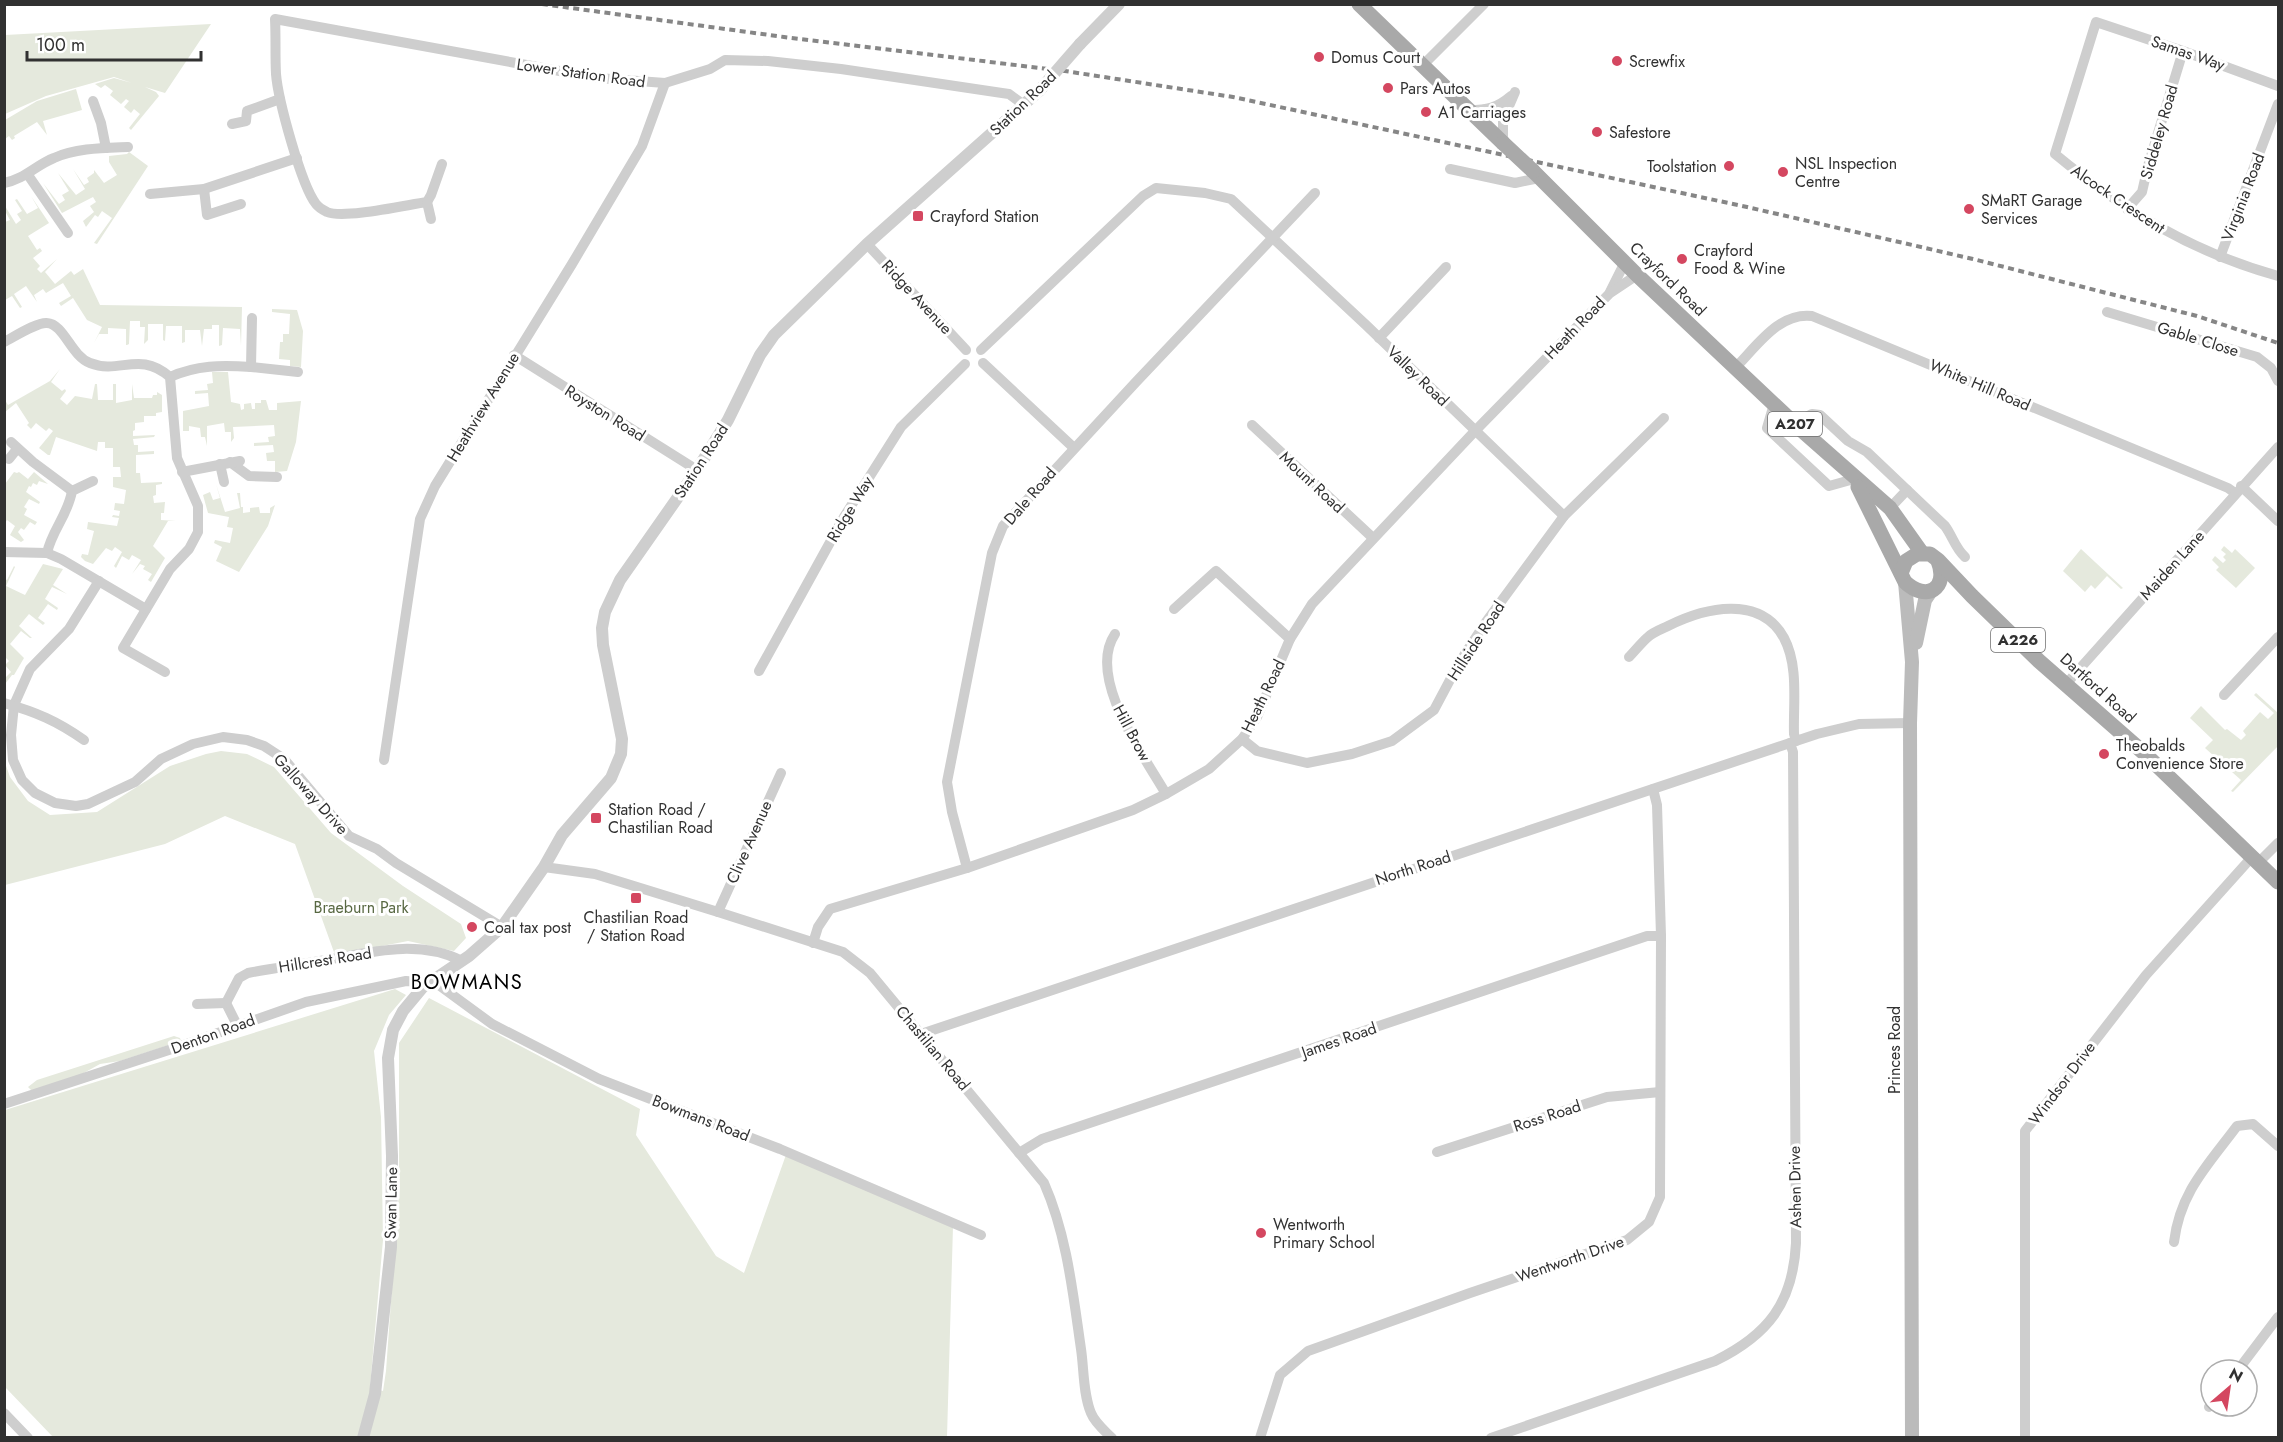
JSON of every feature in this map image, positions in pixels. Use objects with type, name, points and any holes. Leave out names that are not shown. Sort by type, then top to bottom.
[{"type":"main road","name":"Crayford Road","points":[[1359,4],[1637,275],[1854,479],[1890,508],[1922,553]]},
{"type":"main road","name":"Crayford Road","points":[[1854,479],[1903,578]]},
{"type":"main road","points":[[1922,553],[1930,554],[1938,560],[1942,571],[1934,588],[1920,592],[1903,578],[1904,564],[1910,557],[1922,553]]},
{"type":"main road","name":"Dartford Road","points":[[1938,560],[1972,596],[2144,753],[2278,882]]},
{"type":"main road","name":"Princes Road","points":[[1903,578],[1912,662],[1910,723],[1912,1437]]},
{"type":"main road","name":"Dartford Road","points":[[1934,588],[1946,586],[1972,596]]},
{"type":"main road","name":"Princes Road","points":[[1912,662],[1925,600],[1934,588]]},
{"type":"street","name":"Station Road","points":[[428,983],[462,961],[492,938],[502,927],[544,867],[562,835],[611,778],[621,754],[621,723],[603,645],[602,628],[605,612],[620,580],[697,470],[728,420],[750,373],[774,335],[867,244],[1039,91],[1119,4]]},
{"type":"street","points":[[1423,65],[1484,4]]},
{"type":"street","name":"Lower Station Road","points":[[280,99],[276,75],[275,19],[598,78],[665,83],[710,69],[725,60],[768,61],[842,69],[1009,94],[1024,105]]},
{"type":"street","name":"Samas Way","points":[[2096,22],[2278,86]]},
{"type":"street","name":"Alcock Crescent","points":[[2096,22],[2055,154],[2127,209],[2171,235],[2220,257],[2278,276]]},
{"type":"street","name":"Siddeley Road","points":[[2127,209],[2142,192],[2183,51]]},
{"type":"street","name":"Heathview Avenue","points":[[384,760],[420,519],[435,486],[642,146],[665,83]]},
{"type":"street","points":[[1469,110],[1484,110],[1499,106],[1515,92],[1503,120],[1503,143]]},
{"type":"street","points":[[232,124],[246,122],[247,111],[280,99],[311,196],[316,205],[330,213],[346,213],[427,201]]},
{"type":"street","points":[[93,101],[101,123],[106,148]]},
{"type":"street","name":"Virginia Road","points":[[2220,257],[2278,104]]},
{"type":"street","points":[[4,183],[28,175],[58,156],[106,148],[128,147]]},
{"type":"street","points":[[150,194],[204,189],[297,158]]},
{"type":"street","points":[[431,219],[427,201],[442,164]]},
{"type":"street","points":[[1450,169],[1515,183],[1536,175]]},
{"type":"street","points":[[28,175],[68,233]]},
{"type":"street","points":[[981,350],[1143,196],[1156,188],[1205,193],[1231,199],[1273,237]]},
{"type":"street","points":[[204,189],[207,215],[241,204]]},
{"type":"street","name":"Dale Road","points":[[967,868],[947,782],[992,553],[1003,526],[1315,193]]},
{"type":"street","name":"Valley Road","points":[[1273,237],[1563,516]]},
{"type":"street","name":"Ridge Avenue","points":[[867,244],[966,350]]},
{"type":"street","name":"Heath Road","points":[[1610,293],[1625,262]]},
{"type":"street","points":[[1379,338],[1446,267]]},
{"type":"street","name":"Heath Road","points":[[813,943],[818,927],[830,909],[967,868],[1133,810],[1209,769],[1242,739],[1257,717],[1290,639],[1312,604],[1372,538],[1610,293],[1637,275]]},
{"type":"street","name":"Gable Close","points":[[2107,312],[2257,357],[2271,368],[2278,381]]},
{"type":"street","name":"White Hill Road","points":[[1736,368],[1782,322],[1799,315],[1812,316],[2228,488],[2238,490],[2278,521]]},
{"type":"street","points":[[251,367],[252,318]]},
{"type":"street","points":[[4,342],[42,323],[51,324],[62,332],[79,358],[88,363],[105,366],[145,364],[155,366],[170,377],[176,453],[198,506],[198,532],[189,549],[170,569],[123,648],[165,672]]},
{"type":"street","points":[[973,347],[981,350],[984,357],[982,363],[973,368],[965,364],[963,359],[966,350],[973,347]]},
{"type":"street","name":"Royston Road","points":[[514,356],[697,470]]},
{"type":"street","points":[[982,363],[1074,448]]},
{"type":"street","name":"Ridge Way","points":[[759,671],[844,517],[901,427],[965,364]]},
{"type":"street","points":[[170,377],[193,368],[209,365],[298,372]]},
{"type":"street","points":[[1774,404],[1767,428],[1829,486],[1854,479]]},
{"type":"street","points":[[1797,426],[1804,418],[1812,414],[1820,415],[1848,441],[1867,452],[1945,526],[1956,548],[1965,557]]},
{"type":"street","name":"Hillside Road","points":[[1242,739],[1257,751],[1307,762],[1352,754],[1392,741],[1434,710],[1475,638],[1563,516],[1664,418]]},
{"type":"street","name":"Mount Road","points":[[1252,425],[1372,538]]},
{"type":"street","points":[[9,459],[14,445],[72,491]]},
{"type":"street","name":"Maiden Lane","points":[[2066,684],[2278,447]]},
{"type":"street","points":[[182,472],[230,462]]},
{"type":"street","points":[[230,462],[249,477],[278,477]]},
{"type":"street","points":[[224,482],[230,462]]},
{"type":"street","points":[[72,491],[93,481]]},
{"type":"street","points":[[1890,508],[1907,490]]},
{"type":"street","points":[[47,553],[49,543],[69,507],[72,491]]},
{"type":"street","points":[[4,552],[47,553],[75,565],[99,582],[146,609]]},
{"type":"street","points":[[1174,609],[1216,571],[1290,639]]},
{"type":"street","name":"Galloway Drive","points":[[99,582],[73,623],[30,669],[9,704],[13,760],[22,780],[35,793],[45,800],[68,806],[88,804],[135,782],[161,759],[193,744],[223,737],[247,740],[264,746],[284,759],[349,836],[377,849],[396,863],[502,927]]},
{"type":"street","name":"Ashen Drive","points":[[1491,1437],[1693,1369],[1735,1351],[1767,1325],[1780,1308],[1792,1279],[1796,1243],[1792,661],[1784,637],[1768,620],[1746,609],[1717,608],[1688,616],[1649,636],[1629,657]]},
{"type":"street","name":"Hill Brow","points":[[1115,634],[1110,641],[1106,656],[1112,696],[1166,794]]},
{"type":"street","points":[[2224,695],[2278,637]]},
{"type":"street","points":[[9,704],[27,708],[60,723],[84,740]]},
{"type":"street","name":"North Road","points":[[921,1035],[1793,742],[1846,726],[1910,723]]},
{"type":"street","name":"Clive Avenue","points":[[718,912],[781,773]]},
{"type":"street","name":"Wentworth Drive","points":[[1260,1437],[1280,1375],[1308,1351],[1628,1240],[1649,1222],[1660,1197],[1661,936],[1657,806],[1653,789]]},
{"type":"street","name":"Windsor Drive","points":[[2025,1437],[2025,1131],[2146,975],[2255,860],[2278,843]]},
{"type":"street","name":"Chastilian Road","points":[[544,867],[595,874],[843,952],[870,973],[1044,1183],[1054,1206],[1076,1313],[1088,1404],[1099,1433],[1112,1437]]},
{"type":"street","name":"James Road","points":[[1019,1153],[1042,1139],[1647,936],[1661,936]]},
{"type":"street","name":"Hillcrest Road","points":[[226,1003],[240,978],[248,973],[402,949],[424,949],[446,954],[462,961]]},
{"type":"street","name":"Denton Road","points":[[4,1104],[306,1002],[409,981],[428,983]]},
{"type":"street","name":"Bowmans Road","points":[[428,983],[492,1024],[598,1079],[780,1149],[981,1235]]},
{"type":"street","name":"Swan Lane","points":[[363,1437],[375,1394],[391,1246],[392,1156],[388,1052],[397,1021],[408,1003],[428,983]]},
{"type":"street","points":[[197,1004],[226,1003],[237,1025]]},
{"type":"street","name":"Ross Road","points":[[1437,1152],[1607,1097],[1660,1092]]},
{"type":"street","points":[[2174,1242],[2177,1219],[2189,1191],[2237,1126],[2253,1124],[2278,1146]]},
{"type":"street","points":[[2247,1358],[2278,1317]]},
{"type":"street","points":[[4,1413],[28,1437]]},
{"type":"green space","points":[[211,24],[165,93],[145,87],[159,96],[131,130],[129,128],[140,114],[134,109],[131,113],[124,107],[129,101],[126,99],[121,104],[110,95],[113,91],[105,85],[101,88],[95,84],[114,78],[132,83],[114,77],[46,96],[5,114],[5,35]]},
{"type":"green space","points":[[76,89],[82,110],[43,121],[47,135],[37,122],[14,136],[12,140],[9,136],[5,139],[5,120],[37,101]]},
{"type":"green space","points":[[129,152],[148,166],[97,244],[94,243],[112,218],[102,211],[98,217],[95,215],[86,227],[83,221],[94,212],[90,206],[96,202],[93,197],[62,213],[43,183],[59,204],[65,200],[62,195],[69,191],[58,173],[76,195],[85,189],[73,169],[84,185],[89,182],[87,178],[94,173],[94,170],[104,183],[117,175],[109,162],[109,156]]},
{"type":"green space","points":[[31,196],[49,223],[28,236],[37,250],[40,248],[42,251],[33,258],[40,266],[37,269],[41,273],[57,259],[45,272],[55,284],[71,271],[74,275],[83,269],[100,305],[242,307],[241,346],[240,329],[223,328],[222,345],[219,346],[219,325],[212,325],[212,329],[204,329],[202,346],[200,330],[185,330],[185,342],[182,343],[182,326],[166,326],[165,341],[163,340],[163,324],[148,324],[148,340],[144,344],[145,327],[140,327],[140,321],[130,321],[129,344],[127,345],[126,329],[108,328],[108,334],[99,334],[94,343],[102,327],[87,320],[73,298],[61,306],[59,303],[71,296],[63,283],[46,293],[43,289],[34,295],[37,302],[26,286],[14,294],[22,307],[20,308],[12,296],[5,300],[5,222],[10,220],[5,206],[16,224],[21,220],[17,214],[22,211],[15,200],[17,199],[27,214],[38,208]]},
{"type":"green space","points":[[272,309],[297,310],[303,331],[301,367],[290,366],[290,360],[279,359],[283,334],[289,334],[290,314],[272,312]]},
{"type":"green space","points":[[60,369],[51,382],[62,391],[65,389],[60,399],[67,405],[75,396],[92,399],[95,384],[97,384],[98,400],[113,400],[113,384],[116,384],[116,403],[132,400],[132,384],[134,398],[152,398],[153,395],[157,395],[157,392],[162,395],[162,412],[156,413],[156,416],[144,416],[144,422],[135,423],[133,431],[133,436],[155,435],[133,439],[134,445],[138,445],[138,452],[154,451],[154,454],[136,455],[136,473],[140,473],[141,483],[162,482],[156,485],[154,503],[165,502],[161,520],[176,521],[168,521],[153,546],[165,558],[151,582],[148,580],[152,574],[143,569],[145,566],[140,564],[132,574],[141,560],[132,555],[129,560],[122,556],[116,568],[114,566],[122,552],[115,547],[112,551],[106,548],[93,564],[81,557],[82,554],[88,555],[94,531],[87,529],[88,522],[117,526],[119,518],[112,517],[113,515],[119,516],[120,511],[114,510],[115,503],[124,504],[126,490],[113,487],[113,477],[121,477],[120,467],[113,467],[113,448],[105,448],[105,442],[98,442],[97,451],[56,437],[50,455],[48,455],[39,448],[53,431],[49,428],[46,431],[36,423],[31,429],[16,403],[5,412],[5,400],[8,405],[50,381]]},
{"type":"green space","points":[[212,372],[228,372],[231,402],[240,404],[241,410],[244,409],[244,404],[251,403],[252,409],[255,409],[255,403],[261,403],[261,400],[266,400],[269,410],[277,410],[277,403],[301,401],[296,442],[287,471],[275,472],[275,461],[267,461],[266,453],[274,452],[273,445],[254,446],[254,443],[269,442],[268,437],[275,436],[274,425],[233,427],[234,438],[231,442],[231,432],[225,432],[224,423],[207,426],[207,446],[205,437],[201,437],[200,428],[189,426],[189,431],[183,431],[183,411],[209,406],[208,393],[195,394],[195,391],[208,390],[207,384],[213,383]]},
{"type":"green space","points":[[14,472],[19,472],[28,479],[34,472],[48,484],[39,481],[37,485],[33,483],[26,492],[40,502],[39,504],[29,499],[24,507],[27,509],[24,515],[37,522],[35,525],[30,522],[24,530],[21,528],[18,532],[24,540],[21,542],[10,535],[15,526],[7,520],[5,523],[5,484]]},
{"type":"green space","points":[[216,484],[225,512],[240,508],[237,493],[240,493],[243,513],[250,512],[250,508],[259,507],[260,513],[270,513],[270,508],[275,505],[268,526],[239,572],[216,561],[222,547],[214,543],[215,540],[230,543],[233,528],[227,527],[229,517],[208,513],[203,495],[210,492],[213,500],[220,498]]},
{"type":"green space","points":[[2224,546],[2232,553],[2235,549],[2255,568],[2236,588],[2216,570],[2219,567],[2212,560],[2215,556],[2223,563],[2226,560],[2223,557],[2226,554],[2221,550]]},
{"type":"green space","points":[[2081,549],[2123,588],[2121,589],[2107,576],[2095,589],[2091,585],[2085,592],[2063,571]]},
{"type":"green space","points":[[43,564],[63,569],[53,585],[67,594],[52,587],[45,599],[58,608],[57,610],[48,604],[38,618],[45,623],[43,625],[29,614],[19,626],[32,638],[21,631],[10,644],[24,658],[14,675],[5,684],[5,678],[11,672],[5,665],[9,661],[5,657],[5,579],[7,580],[14,566],[6,586],[25,595]]},
{"type":"green space","points":[[2256,693],[2278,713],[2278,746],[2233,792],[2231,791],[2241,780],[2205,748],[2213,740],[2190,718],[2201,706],[2225,730],[2227,729],[2241,740],[2246,735],[2243,731],[2260,712],[2268,719],[2274,713],[2254,695]]},
{"type":"green space","name":"Braeburn Park","points":[[221,751],[247,754],[274,767],[331,833],[403,886],[461,924],[466,938],[454,951],[408,941],[335,955],[295,844],[225,816],[165,844],[5,885],[4,760],[10,777],[28,801],[50,815],[97,812],[170,766]]},
{"type":"green space","points":[[395,989],[406,995],[389,1015],[374,1051],[381,1117],[383,1240],[370,1387],[383,1391],[386,1371],[399,1191],[399,1043],[429,998],[640,1109],[636,1135],[716,1256],[744,1273],[787,1152],[953,1226],[947,1437],[53,1437],[5,1387],[5,1110]]},
{"type":"green space","points":[[174,1036],[180,1038],[181,1041],[120,1061],[100,1064],[82,1074],[32,1091],[28,1087],[37,1080]]},
{"type":"railway","points":[[542,4],[784,37],[1065,71],[1233,97],[1747,207],[1973,259],[2197,316],[2278,343]]},
{"type":"place","name":"Domus Court","points":[[1319,57]]},
{"type":"place","name":"Screwfix","points":[[1617,61]]},
{"type":"place","name":"Pars Autos","points":[[1388,88]]},
{"type":"place","name":"A1 Carriages","points":[[1426,112]]},
{"type":"place","name":"Safestore","points":[[1597,132]]},
{"type":"place","name":"Toolstation","points":[[1729,166]]},
{"type":"place","name":"NSL Inspection Centre","points":[[1783,172]]},
{"type":"place","name":"SMaRT Garage Services","points":[[1969,209]]},
{"type":"place","name":"Crayford Station","points":[[918,216]]},
{"type":"place","name":"Crayford Food & Wine","points":[[1682,259]]},
{"type":"place","name":"Theobalds Convenience Store","points":[[2104,754]]},
{"type":"place","name":"Station Road / Chastilian Road","points":[[596,818]]},
{"type":"place","name":"Chastilian Road / Station Road","points":[[636,898]]},
{"type":"place","name":"Coal tax post","points":[[472,927]]},
{"type":"place","name":"Wentworth Primary School","points":[[1261,1233]]},
{"type":"district","name":"BOWMANS","points":[[467,982]]}]
